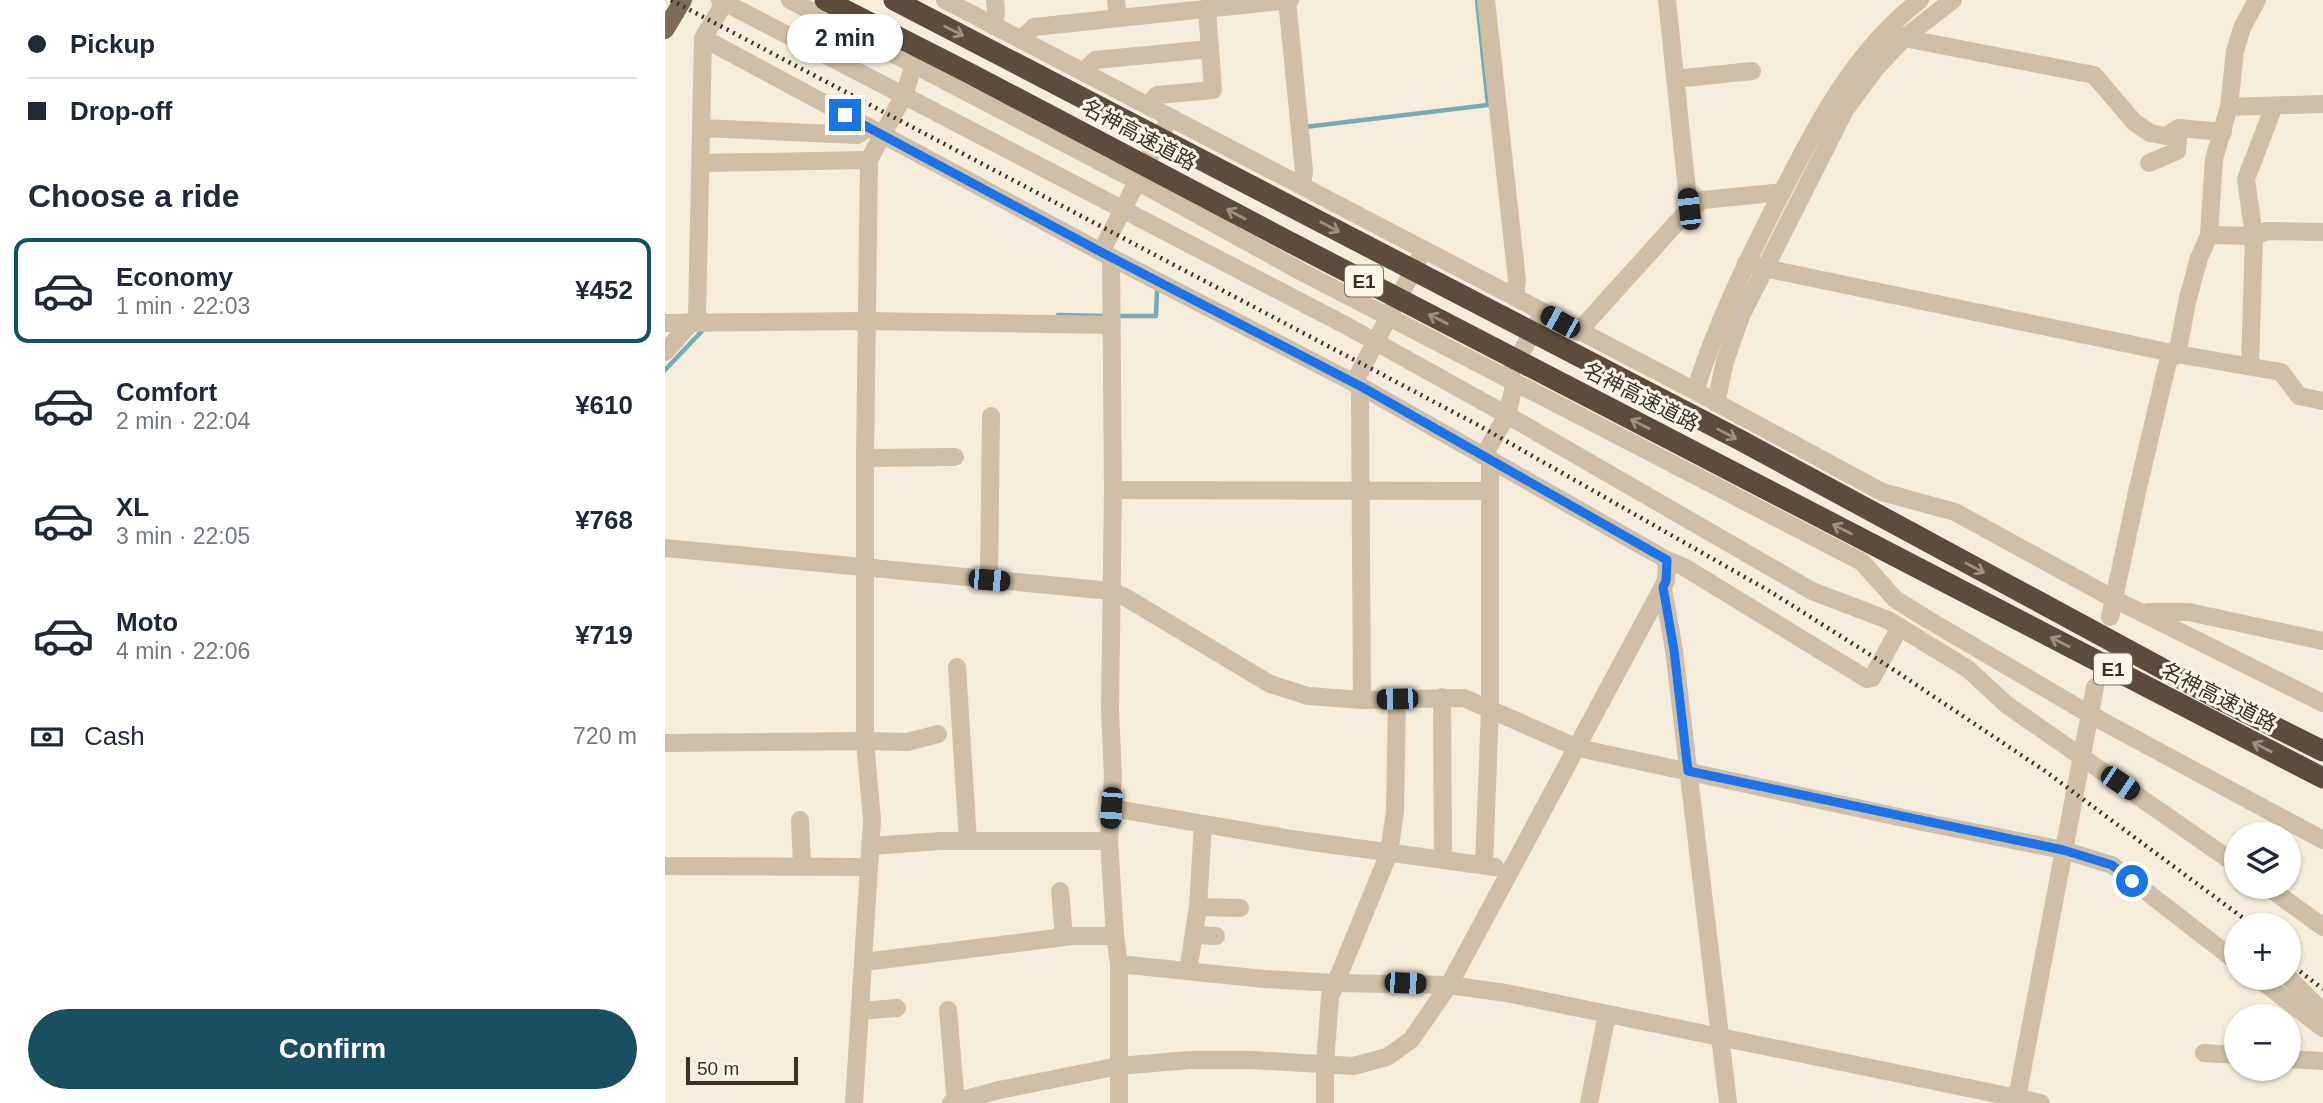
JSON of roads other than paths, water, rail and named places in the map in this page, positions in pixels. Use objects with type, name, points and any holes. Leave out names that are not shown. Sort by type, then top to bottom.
[{"type":"highway","name":"名神高速道路","points":[[825,0],[2323,778]]},
{"type":"highway","name":"名神高速道路","points":[[894,0],[1739,440],[2213,696],[2323,751]]},
{"type":"main road","points":[[665,30],[683,0]]},
{"type":"street","points":[[790,0],[1137,181],[1388,317],[1862,562],[1895,599],[2089,714],[2323,840]]},
{"type":"street","points":[[945,0],[1695,391],[1882,492],[1955,513],[2115,599],[2323,703]]},
{"type":"street","points":[[994,26],[995,0]]},
{"type":"street","points":[[1021,40],[1034,27],[1117,9],[1288,0],[1304,171],[1302,185]]},
{"type":"street","points":[[1486,0],[1517,281],[1515,297]]},
{"type":"street","points":[[1667,0],[1689,209]]},
{"type":"street","points":[[1695,391],[1709,349],[1746,263],[1820,120],[1872,44],[1920,0]]},
{"type":"street","points":[[1716,403],[1725,361],[1741,316],[1845,110],[1876,68],[1904,38],[1953,0]]},
{"type":"street","points":[[2110,617],[2168,361],[2177,354],[2188,298],[2199,258],[2209,235],[2214,159],[2229,107],[2235,51],[2242,28],[2257,0]]},
{"type":"street","points":[[665,352],[697,316],[703,38],[722,1],[1375,342],[1812,591],[1888,620],[1968,669],[2007,705],[2224,855]]},
{"type":"street","points":[[1148,105],[1157,95],[1213,90],[1210,49],[1194,6]]},
{"type":"street","points":[[1888,28],[1904,38],[2094,75],[2134,122],[2150,133],[2166,136],[2179,128],[2223,132]]},
{"type":"street","points":[[703,38],[1487,456],[1667,560],[1684,567],[1867,679],[1872,678],[1900,627]]},
{"type":"street","points":[[1084,72],[1095,60],[1210,49]]},
{"type":"street","points":[[854,1103],[872,820],[865,741],[864,568],[869,160],[875,131],[904,95],[914,65]]},
{"type":"street","points":[[1675,79],[1752,71]]},
{"type":"street","points":[[2229,107],[2323,104]]},
{"type":"street","points":[[2250,366],[2254,236],[2246,179],[2274,106]]},
{"type":"street","points":[[1119,1103],[1119,964],[1109,841],[1113,776],[1110,711],[1113,490],[1112,325],[1106,254],[1122,209],[1171,117]]},
{"type":"street","points":[[701,128],[857,135],[875,131]]},
{"type":"street","points":[[2149,163],[2177,151],[2179,128]]},
{"type":"street","points":[[701,163],[869,160]]},
{"type":"street","points":[[1578,332],[1689,209],[1703,200],[1782,192]]},
{"type":"street","points":[[2209,235],[2254,236],[2267,231],[2323,232]]},
{"type":"street","points":[[1362,700],[1362,491],[1358,385],[1375,342],[1424,249]]},
{"type":"street","points":[[1746,263],[2177,354],[2281,372],[2299,396],[2323,401]]},
{"type":"street","points":[[1483,865],[1490,708],[1490,491],[1487,456],[1507,415],[1511,380],[1543,312]]},
{"type":"street","points":[[665,323],[868,321],[1112,325]]},
{"type":"street","points":[[989,580],[991,416]]},
{"type":"street","points":[[865,458],[955,457]]},
{"type":"street","points":[[1113,490],[1490,491]]},
{"type":"street","points":[[665,548],[1111,591],[1270,684],[1308,696],[1362,700],[1464,698],[1578,748],[2063,850],[2112,865],[2224,952]]},
{"type":"street","points":[[948,1010],[955,1102],[999,1090],[1119,1066],[1189,1060],[1252,1059],[1353,1066],[1388,1057],[1411,1040],[1449,985],[1663,587],[1667,560]]},
{"type":"street","points":[[1663,587],[1674,650],[1728,1103]]},
{"type":"street","points":[[2141,612],[2189,612],[2323,641]]},
{"type":"street","points":[[957,667],[968,841]]},
{"type":"street","points":[[2017,1101],[2095,687]]},
{"type":"street","points":[[1442,697],[1443,859]]},
{"type":"street","points":[[1325,1103],[1330,998],[1389,853],[1395,811],[1397,699]]},
{"type":"street","points":[[665,743],[907,742],[938,734]]},
{"type":"street","points":[[1111,808],[1389,853],[1510,869]]},
{"type":"street","points":[[800,820],[802,866]]},
{"type":"street","points":[[1188,971],[1198,907],[1203,824]]},
{"type":"street","points":[[871,846],[968,841],[1109,841]]},
{"type":"street","points":[[665,866],[869,867]]},
{"type":"street","points":[[1060,891],[1064,937]]},
{"type":"street","points":[[2284,899],[2323,927]]},
{"type":"street","points":[[1198,907],[1240,908]]},
{"type":"street","points":[[1195,935],[1216,936]]},
{"type":"street","points":[[864,962],[1064,937],[1115,936]]},
{"type":"street","points":[[1119,964],[1264,979],[1449,985],[1506,993],[1720,1036],[2017,1101],[2041,1103]]},
{"type":"street","points":[[2274,990],[2323,1028]]},
{"type":"street","points":[[2301,990],[2323,1012]]},
{"type":"street","points":[[860,1012],[897,1008]]},
{"type":"street","points":[[1589,1103],[1607,1015]]},
{"type":"street","points":[[2204,1053],[2224,1054]]},
{"type":"street","points":[[2301,1060],[2323,1061]]},
{"type":"waterway","points":[[1305,127],[1488,105],[1477,0]]},
{"type":"waterway","points":[[1117,316],[1156,316],[1157,291]]},
{"type":"waterway","points":[[1058,315],[1106,316]]},
{"type":"waterway","points":[[665,370],[703,330]]},
{"type":"railway","points":[[671,0],[1478,425],[1771,592],[2045,771],[2236,913]]},
{"type":"railway","points":[[2301,972],[2323,989]]}]
